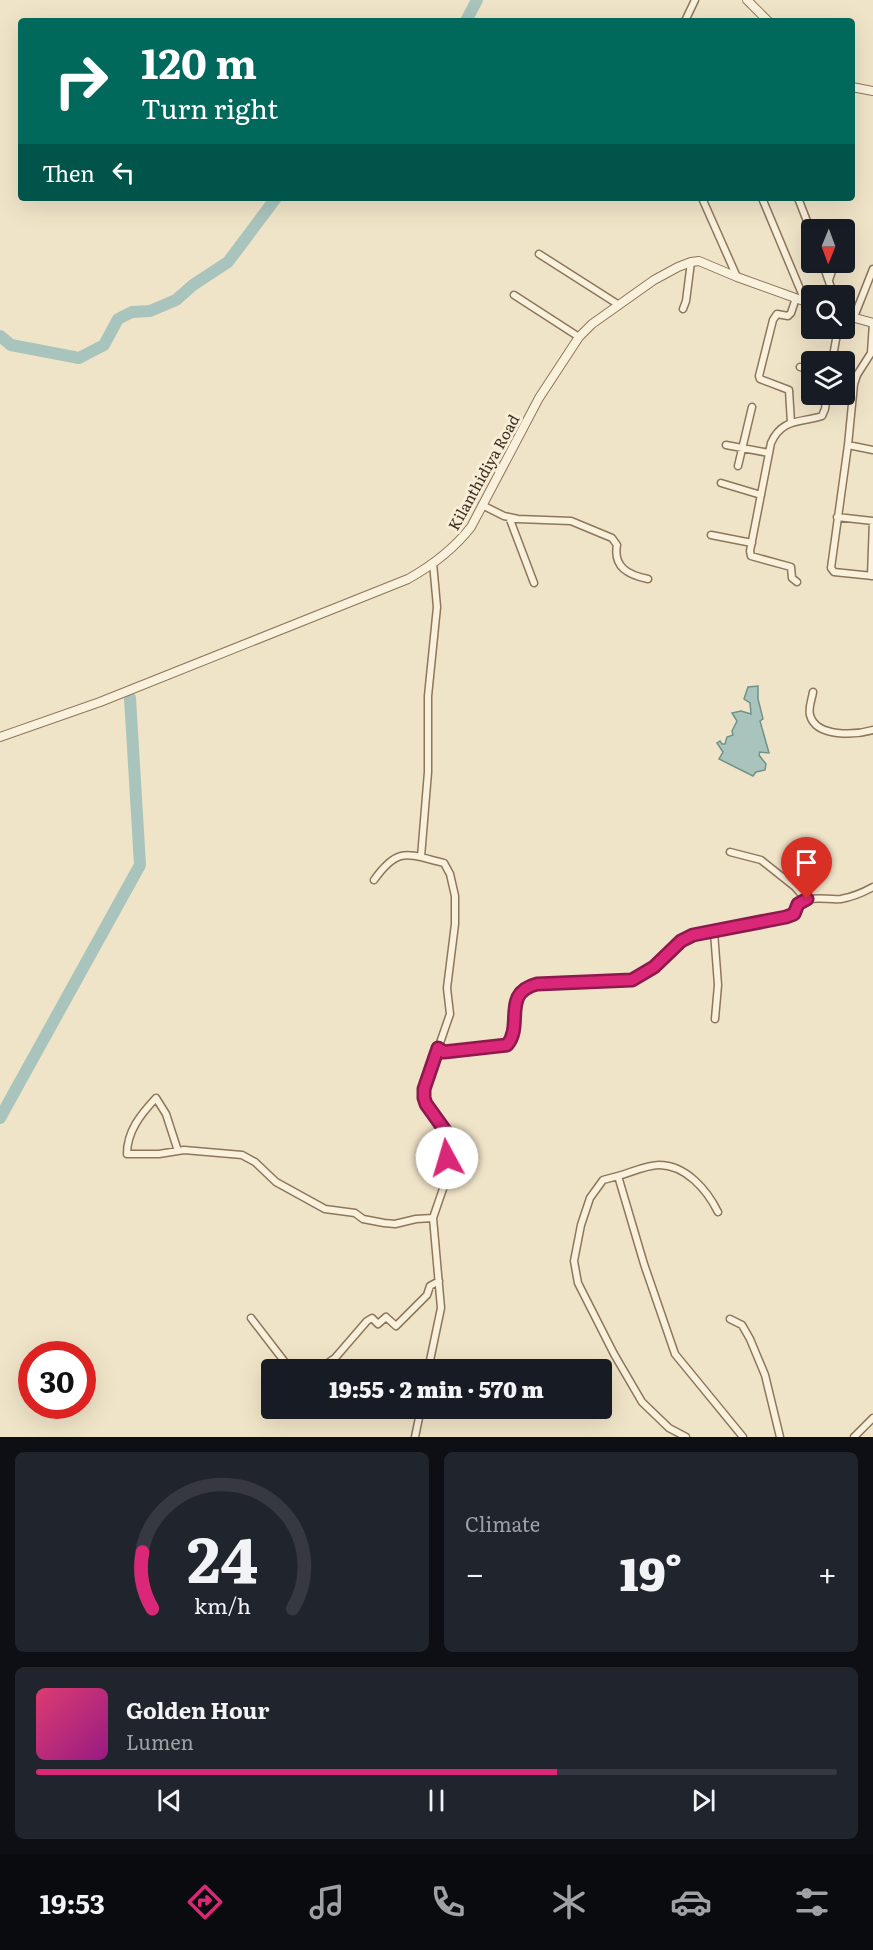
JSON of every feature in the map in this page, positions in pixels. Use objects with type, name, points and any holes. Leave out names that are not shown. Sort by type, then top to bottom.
[{"type":"street","points":[[687,18],[695,0]]},
{"type":"street","points":[[747,0],[765,18]]},
{"type":"street","points":[[855,88],[873,91]]},
{"type":"street","points":[[703,201],[737,277]]},
{"type":"street","points":[[763,201],[801,287]]},
{"type":"street","points":[[799,201],[806,219]]},
{"type":"street","points":[[539,254],[619,305]]},
{"type":"street","points":[[683,309],[691,262],[699,261],[801,300]]},
{"type":"street","name":"Kilanthidiya Road","points":[[0,737],[100,702],[295,625],[408,579],[434,563],[458,544],[471,527],[534,408],[579,337],[592,324],[654,280],[691,262]]},
{"type":"street","points":[[855,314],[873,269]]},
{"type":"street","points":[[826,273],[830,285]]},
{"type":"street","points":[[829,281],[832,273]]},
{"type":"street","points":[[514,295],[579,337]]},
{"type":"street","points":[[791,423],[789,390],[760,379],[759,375],[773,320],[777,314],[788,316],[791,313],[795,298]]},
{"type":"street","points":[[837,517],[873,521],[872,576],[839,573],[834,572],[831,568],[837,517],[848,445],[854,384],[871,353],[873,323],[855,317]]},
{"type":"street","points":[[796,582],[792,578],[791,567],[752,556],[750,551],[769,453],[776,431],[791,423],[822,416],[826,405]]},
{"type":"street","points":[[738,466],[752,407]]},
{"type":"street","points":[[848,445],[873,450]]},
{"type":"street","points":[[726,446],[769,453]]},
{"type":"street","points":[[721,483],[761,495]]},
{"type":"street","points":[[482,505],[509,517],[536,521],[571,521],[612,538],[617,544],[616,559],[621,566],[634,576],[648,579]]},
{"type":"street","points":[[509,517],[534,583]]},
{"type":"street","points":[[711,534],[752,543]]},
{"type":"street","points":[[421,857],[428,772],[428,696],[437,607],[434,563]]},
{"type":"street","points":[[813,692],[809,711],[811,719],[825,731],[843,734],[873,730]]},
{"type":"street","points":[[438,1048],[444,1052],[507,1045],[513,1037],[516,999],[529,986],[632,980],[654,967],[681,941],[693,935],[794,914],[802,895],[795,887],[761,860],[730,852]]},
{"type":"street","points":[[374,880],[387,862],[400,855],[421,857],[444,863],[450,874],[455,896],[455,924],[447,988],[450,1014],[424,1089],[426,1104],[449,1136],[446,1180],[433,1218],[441,1308],[430,1359]]},
{"type":"street","points":[[801,901],[841,899],[873,886]]},
{"type":"street","points":[[714,932],[718,986],[714,1019]]},
{"type":"street","points":[[178,1151],[166,1114],[156,1098],[142,1113],[132,1129],[127,1154],[159,1154],[178,1151],[242,1155],[255,1162],[276,1182],[325,1209],[355,1213],[363,1219],[394,1224],[433,1218]]},
{"type":"street","points":[[686,1437],[669,1428],[642,1402],[614,1354],[578,1283],[574,1261],[581,1226],[590,1198],[603,1180],[659,1165],[679,1170],[696,1180],[718,1212]]},
{"type":"street","points":[[618,1176],[644,1264],[675,1354],[743,1437]]},
{"type":"street","points":[[334,1359],[366,1321],[372,1318],[378,1324],[386,1317],[396,1326],[427,1295],[430,1286],[439,1281]]},
{"type":"street","points":[[251,1318],[283,1359]]},
{"type":"street","points":[[730,1318],[742,1325],[765,1375],[780,1437]]},
{"type":"street","points":[[854,1437],[873,1418]]},
{"type":"street","points":[[415,1437],[419,1419]]},
{"type":"water","points":[[758,686],[758,699],[763,719],[760,721],[769,753],[760,752],[759,755],[766,764],[765,770],[756,772],[753,776],[719,759],[723,752],[717,743],[720,741],[725,744],[727,737],[733,735],[732,731],[737,721],[732,713],[741,711],[751,714],[750,703],[744,699],[748,687]]},
{"type":"waterway","points":[[468,18],[477,0]]},
{"type":"waterway","points":[[0,336],[11,345],[79,358],[104,345],[118,319],[132,312],[150,311],[176,300],[193,285],[228,262],[274,201]]},
{"type":"waterway","points":[[0,1118],[140,865],[130,698]]},
{"type":"route","points":[[447,1158],[449,1136],[424,1098],[424,1089],[438,1048],[444,1052],[507,1045],[513,1037],[516,999],[529,986],[632,980],[654,967],[681,941],[693,935],[786,917],[794,914],[798,904],[807,899]]}]
